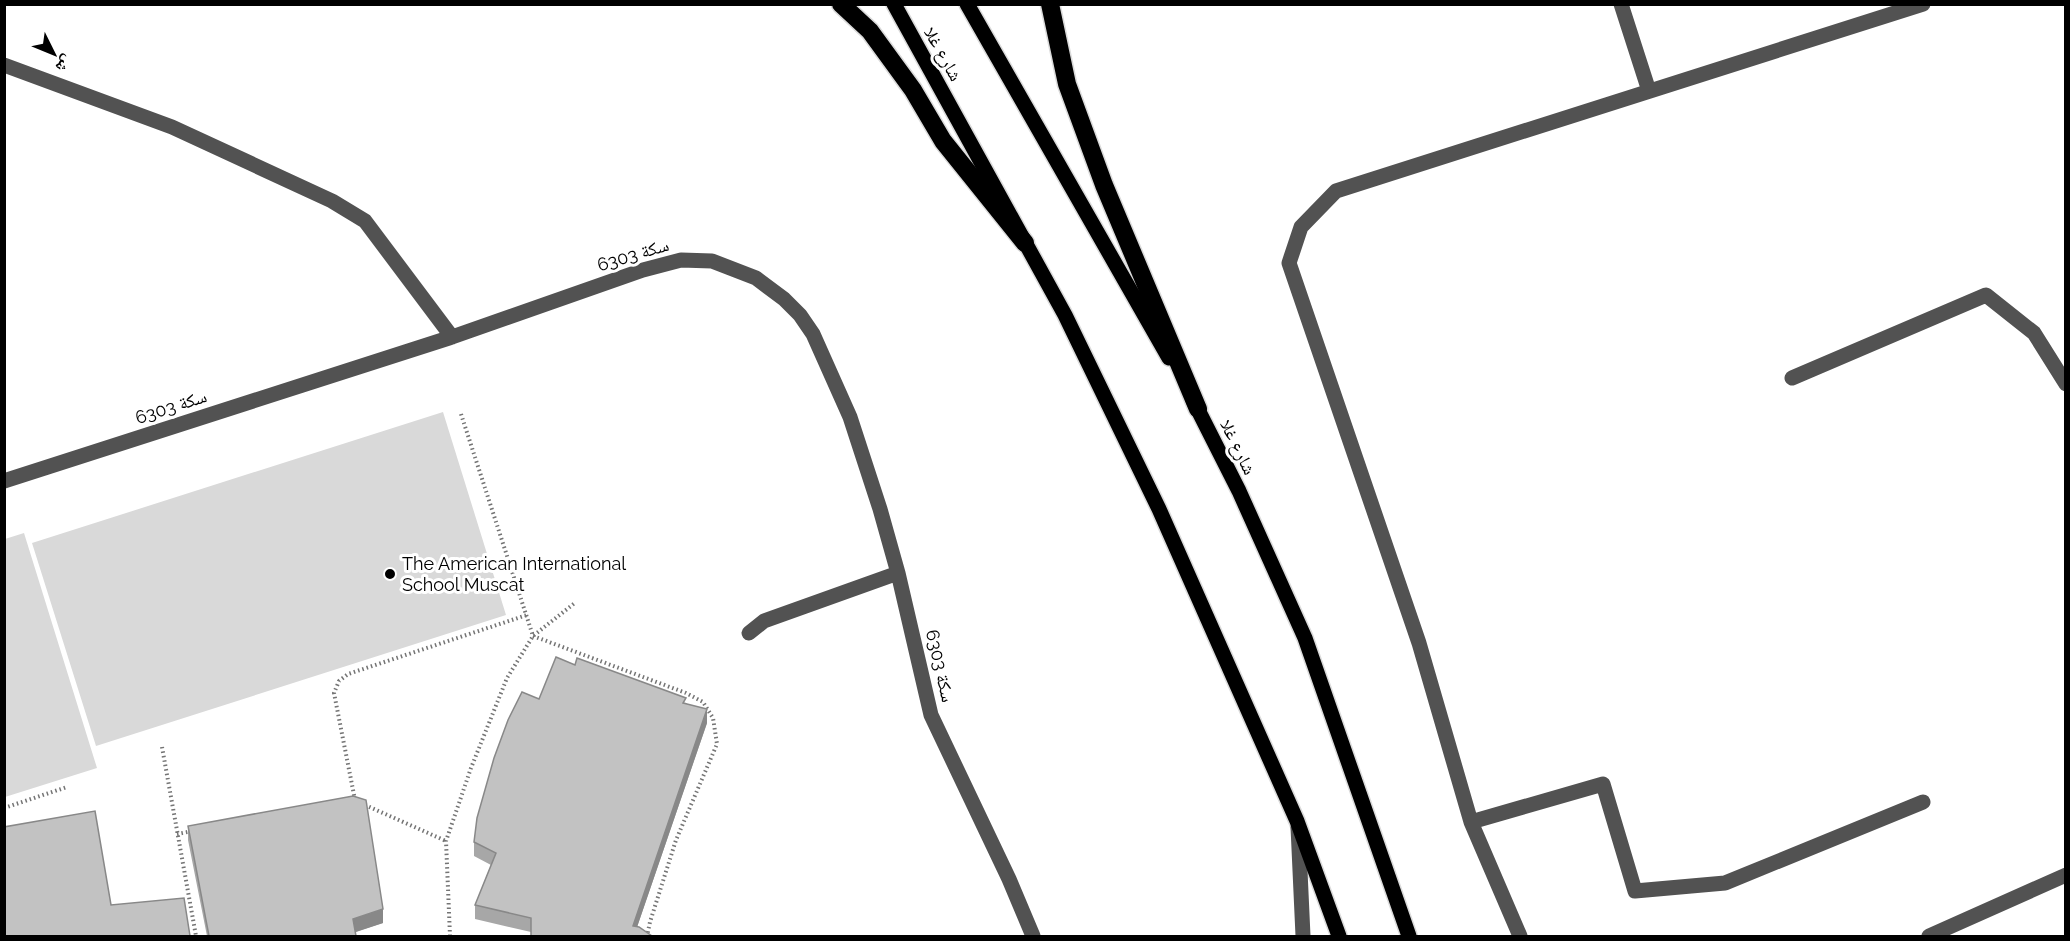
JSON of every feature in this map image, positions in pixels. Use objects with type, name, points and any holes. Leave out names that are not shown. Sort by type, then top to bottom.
[{"type":"highway","points":[[841,4],[870,31],[913,90],[943,141],[1025,243]]},
{"type":"highway","points":[[1050,4],[1071,95],[1104,184],[1198,409]]},
{"type":"main road","name":"شارع غلا","points":[[894,4],[1065,315],[1159,509],[1298,821],[1339,936]]},
{"type":"main road","name":"شارع غلا","points":[[967,4],[1198,409],[1239,491],[1305,638],[1409,936]]},
{"type":"street","points":[[1622,4],[1649,91]]},
{"type":"street","points":[[1520,936],[1472,822],[1419,643],[1289,263],[1301,227],[1336,191],[1923,4]]},
{"type":"street","points":[[4,65],[172,127],[332,201],[365,221],[452,337]]},
{"type":"street","name":"سكة 6303","points":[[4,481],[452,337],[643,270],[681,260],[712,261],[756,278],[784,299],[800,315],[813,334],[850,417],[880,508],[898,573],[931,715],[1009,879],[1033,936]]},
{"type":"street","points":[[1792,378],[1986,295],[2034,333],[2066,384]]},
{"type":"street","points":[[749,633],[764,621],[898,573]]},
{"type":"street","points":[[1472,822],[1603,784],[1635,891],[1725,883],[1923,802]]},
{"type":"street","points":[[1298,821],[1303,936]]},
{"type":"street","points":[[1929,936],[2066,875]]},
{"type":"path","points":[[461,414],[533,636]]},
{"type":"path","points":[[450,936],[446,842],[471,768],[507,678],[533,636],[576,602]]},
{"type":"path","points":[[356,801],[334,693],[339,681],[348,674],[527,615]]},
{"type":"path","points":[[533,636],[686,693],[703,702],[713,718],[717,744],[676,840],[647,936]]},
{"type":"path","points":[[162,747],[196,936]]},
{"type":"path","points":[[4,807],[67,787]]},
{"type":"path","points":[[344,803],[356,801],[446,842]]},
{"type":"path","points":[[177,834],[200,830]]},
{"type":"shaded area","points":[[443,412],[506,615],[96,746],[32,543]]},
{"type":"shaded area","points":[[24,533],[97,768],[5,797],[5,539]]},
{"type":"building","points":[[556,657],[575,665],[577,658],[686,698],[683,703],[707,709],[633,926],[639,927],[652,936],[531,936],[531,918],[475,905],[496,853],[474,842],[477,818],[494,758],[508,720],[522,692],[539,699]]},
{"type":"building","points":[[353,796],[366,800],[383,909],[353,919],[356,936],[209,936],[188,826]]},
{"type":"building","points":[[95,811],[111,905],[184,898],[190,936],[4,936],[4,827]]},
{"type":"place","name":"The American International School Muscat","points":[[390,574]]}]
